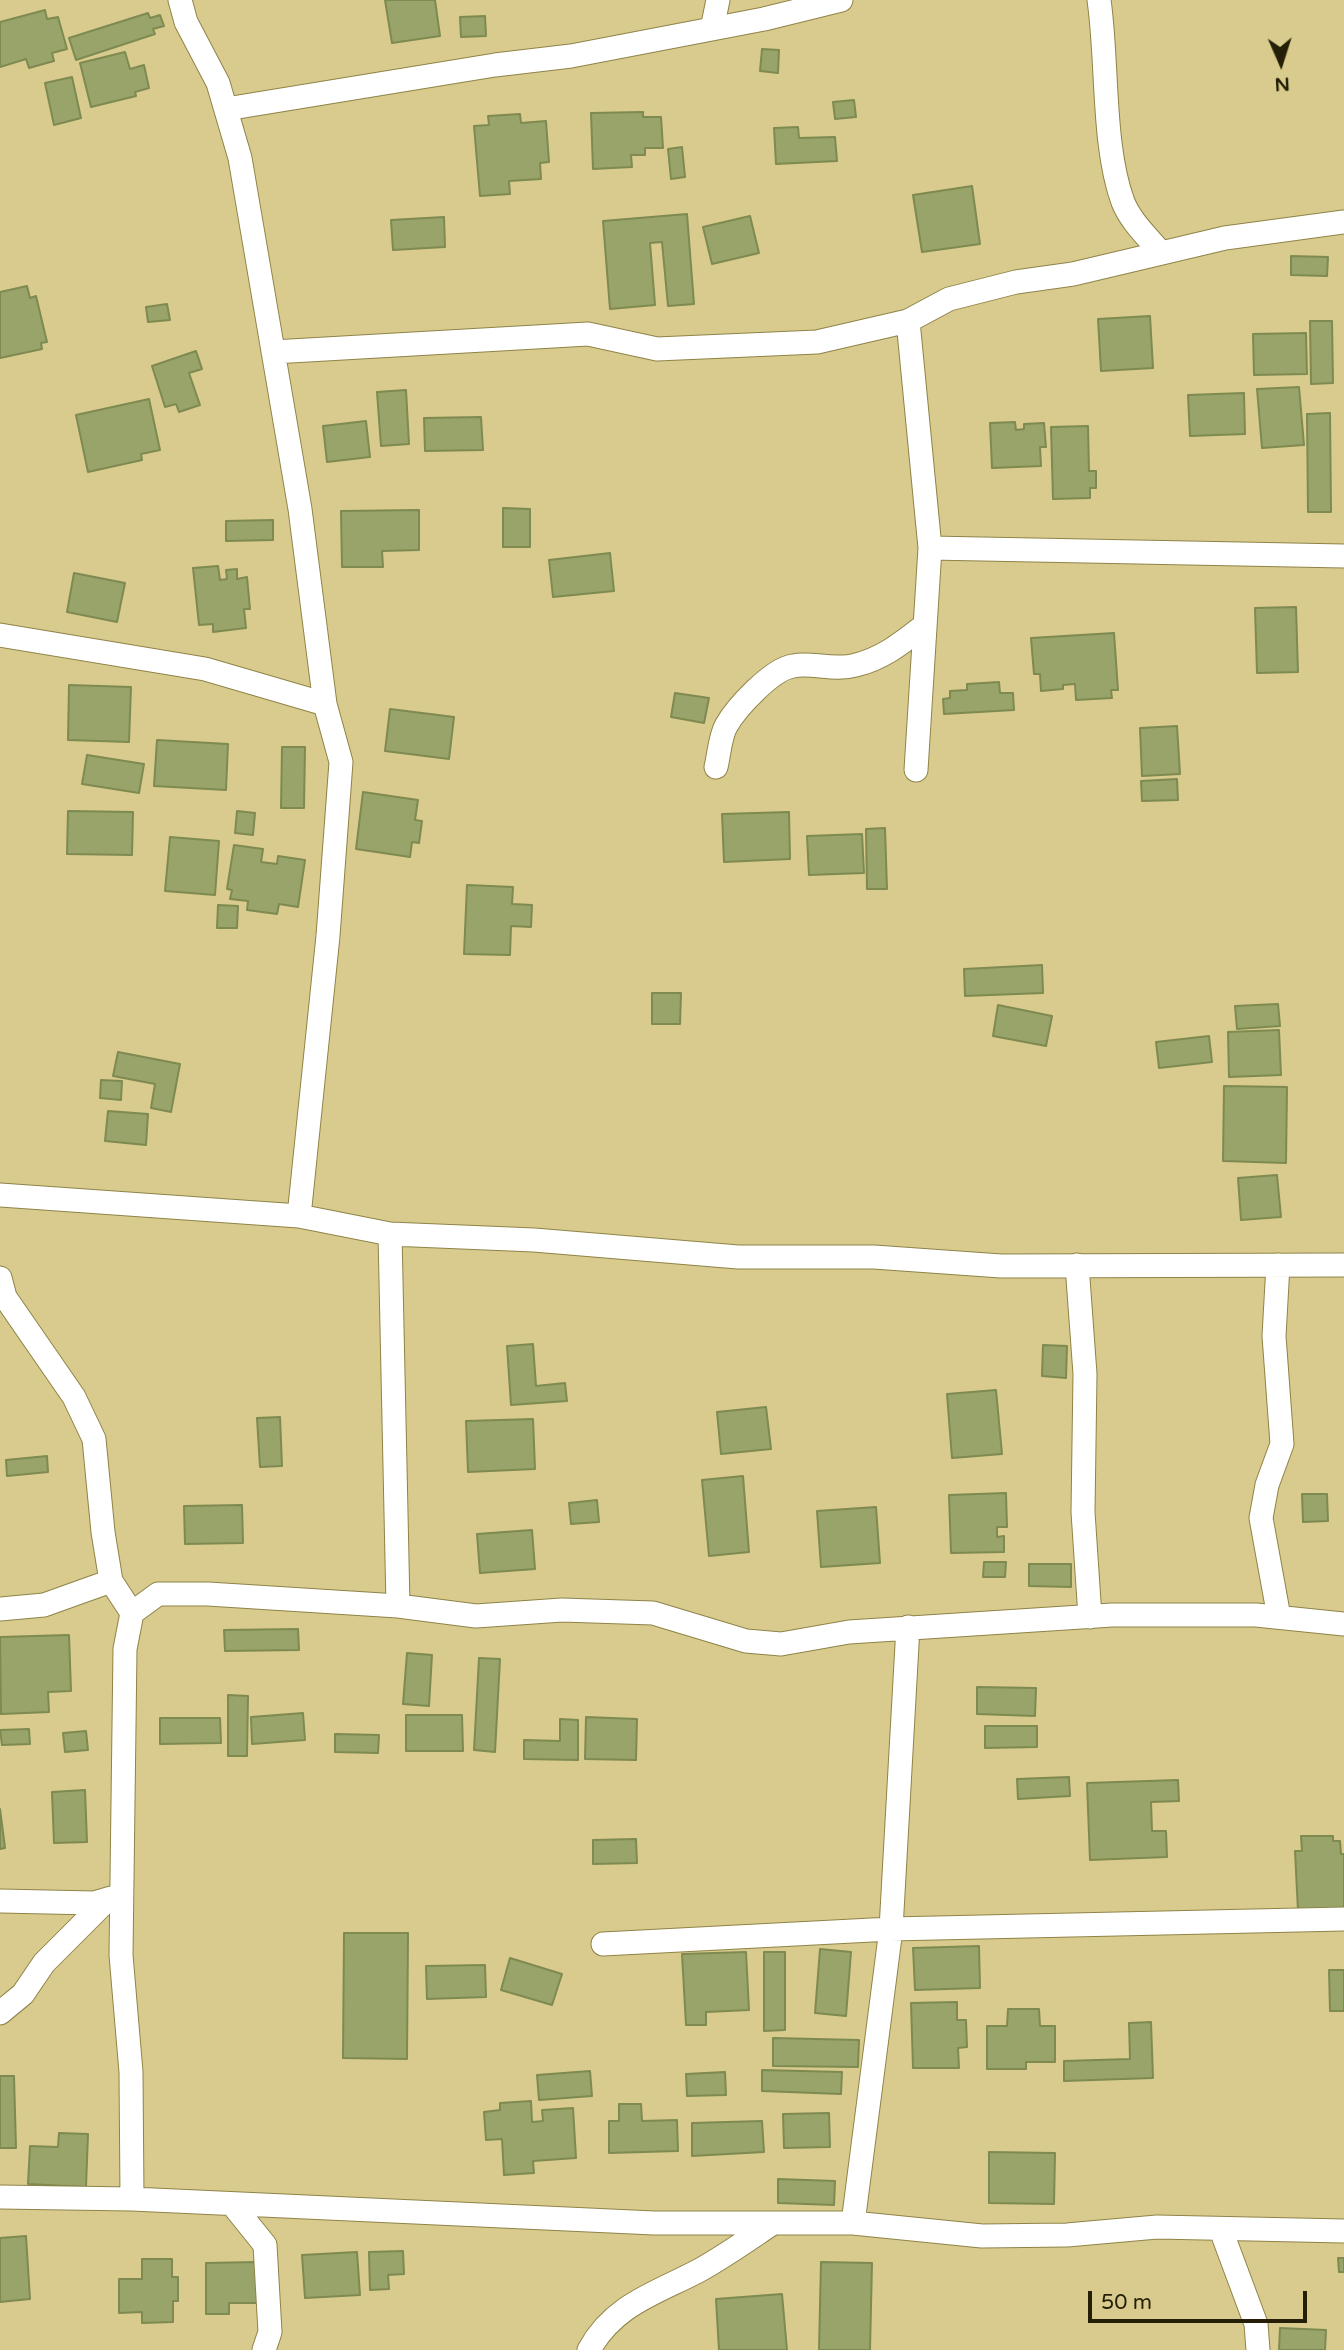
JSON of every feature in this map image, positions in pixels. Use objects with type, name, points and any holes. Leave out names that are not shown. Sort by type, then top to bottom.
[{"type":"street","points":[[180,0],[186,22],[218,83],[240,159],[300,509],[325,704],[341,762],[328,936],[299,1216]]},
{"type":"street","points":[[712,29],[719,0]]},
{"type":"street","points":[[226,109],[495,65],[571,56],[712,29],[841,0]]},
{"type":"street","points":[[1099,0],[1111,142],[1123,202],[1135,223],[1161,253]]},
{"type":"street","points":[[273,352],[588,334],[657,349],[817,342],[908,321],[949,299],[1226,238],[1344,222]]},
{"type":"street","points":[[908,321],[930,548],[916,771]]},
{"type":"street","points":[[930,548],[1344,556]]},
{"type":"street","points":[[716,767],[726,727],[761,685],[781,669],[794,665],[821,669],[854,666],[886,656],[925,625]]},
{"type":"street","points":[[0,635],[205,669],[325,704]]},
{"type":"street","points":[[0,1195],[299,1216],[390,1234],[534,1240],[738,1257],[874,1257],[1001,1266],[1344,1265]]},
{"type":"street","points":[[390,1234],[398,1606]]},
{"type":"street","points":[[1077,1265],[1085,1374],[1083,1512],[1090,1617]]},
{"type":"street","points":[[1278,1265],[1274,1336],[1282,1444],[1267,1485],[1261,1518],[1279,1618]]},
{"type":"street","points":[[0,1278],[5,1297],[74,1397],[94,1439],[103,1532],[111,1581],[132,1614]]},
{"type":"street","points":[[0,1609],[44,1605],[111,1581]]},
{"type":"street","points":[[132,2199],[131,2071],[114,1897],[125,1649],[132,1614],[158,1594],[208,1594],[398,1606],[476,1616],[562,1610],[653,1613],[746,1641],[780,1644],[849,1632],[1090,1617],[1279,1618],[1344,1623]]},
{"type":"street","points":[[853,2223],[891,1929],[908,1627]]},
{"type":"street","points":[[0,1902],[94,1903],[114,1897]]},
{"type":"street","points":[[0,2013],[23,1994],[44,1963],[114,1897]]},
{"type":"street","points":[[603,1944],[891,1929],[1344,1919]]},
{"type":"street","points":[[0,2197],[132,2199],[654,2223],[853,2223],[982,2236],[1067,2235],[1157,2227],[1344,2231]]},
{"type":"street","points":[[232,2204],[265,2245],[270,2332],[264,2350]]},
{"type":"street","points":[[589,2350],[596,2337],[638,2298],[701,2269],[773,2223]]},
{"type":"street","points":[[1221,2230],[1256,2324],[1258,2350]]},
{"type":"building","points":[[385,0],[435,0],[440,36],[392,43]]},
{"type":"building","points":[[45,10],[47,19],[58,17],[67,49],[52,53],[54,61],[29,68],[26,59],[0,67],[0,22]]},
{"type":"building","points":[[148,13],[150,18],[160,15],[164,26],[153,29],[155,34],[76,60],[69,38]]},
{"type":"building","points":[[485,16],[486,36],[461,37],[460,17]]},
{"type":"building","points":[[762,49],[779,50],[778,73],[760,71]]},
{"type":"building","points":[[125,52],[130,69],[144,65],[149,88],[135,92],[136,96],[91,107],[80,63]]},
{"type":"building","points":[[72,77],[81,118],[54,125],[45,83]]},
{"type":"building","points":[[854,100],[856,117],[835,119],[833,102]]},
{"type":"building","points":[[643,112],[643,117],[661,117],[663,148],[645,148],[645,155],[631,155],[632,167],[593,169],[591,113]]},
{"type":"building","points":[[520,114],[521,123],[546,121],[549,162],[540,163],[541,179],[509,181],[510,194],[480,196],[474,126],[489,125],[488,116]]},
{"type":"building","points":[[798,127],[799,138],[835,137],[837,161],[776,164],[774,128]]},
{"type":"building","points":[[682,147],[685,177],[671,179],[668,149]]},
{"type":"building","points":[[972,186],[980,244],[922,252],[913,195]]},
{"type":"building","points":[[687,214],[694,304],[668,306],[662,242],[650,243],[655,305],[610,309],[603,221]]},
{"type":"building","points":[[750,216],[759,253],[712,264],[703,227]]},
{"type":"building","points":[[444,217],[445,247],[393,250],[391,220]]},
{"type":"building","points":[[1291,256],[1328,257],[1327,276],[1291,275]]},
{"type":"building","points":[[27,286],[30,298],[36,296],[47,342],[41,343],[42,349],[0,358],[0,292]]},
{"type":"building","points":[[167,304],[170,320],[148,322],[146,307]]},
{"type":"building","points":[[1150,316],[1153,368],[1101,371],[1098,319]]},
{"type":"building","points":[[1310,321],[1332,321],[1333,383],[1311,384]]},
{"type":"building","points":[[1306,333],[1307,374],[1254,375],[1253,334]]},
{"type":"building","points":[[196,351],[202,369],[189,373],[200,405],[179,412],[176,404],[165,407],[152,366]]},
{"type":"building","points":[[1299,387],[1304,445],[1262,448],[1257,389]]},
{"type":"building","points":[[406,390],[409,444],[381,446],[377,392]]},
{"type":"building","points":[[1244,393],[1245,434],[1190,436],[1188,395]]},
{"type":"building","points":[[149,399],[160,450],[141,454],[142,460],[88,472],[76,415]]},
{"type":"building","points":[[1330,413],[1331,512],[1308,512],[1307,414]]},
{"type":"building","points":[[481,417],[483,450],[425,451],[424,418]]},
{"type":"building","points":[[366,421],[370,457],[327,462],[323,426]]},
{"type":"building","points":[[1015,422],[1016,430],[1024,429],[1024,424],[1044,423],[1046,447],[1040,447],[1041,466],[992,468],[990,423]]},
{"type":"building","points":[[1088,426],[1089,471],[1096,471],[1096,488],[1090,488],[1090,498],[1053,499],[1051,427]]},
{"type":"building","points":[[503,508],[530,509],[530,547],[503,547]]},
{"type":"building","points":[[419,510],[419,550],[382,551],[383,567],[342,567],[341,511]]},
{"type":"building","points":[[273,520],[273,540],[226,541],[226,521]]},
{"type":"building","points":[[610,553],[614,591],[553,597],[549,560]]},
{"type":"building","points":[[218,566],[220,580],[227,579],[226,570],[237,569],[237,579],[247,577],[250,609],[244,609],[246,628],[213,632],[213,624],[199,625],[193,568]]},
{"type":"building","points":[[74,573],[125,583],[117,622],[67,612]]},
{"type":"building","points":[[1296,607],[1298,672],[1257,673],[1255,608]]},
{"type":"building","points":[[1114,633],[1118,690],[1111,690],[1112,698],[1076,700],[1075,684],[1063,685],[1063,689],[1041,691],[1040,674],[1034,674],[1031,638]]},
{"type":"building","points":[[999,682],[1000,693],[1013,693],[1014,710],[944,714],[943,699],[950,698],[950,691],[967,690],[967,684]]},
{"type":"building","points":[[69,685],[131,687],[129,742],[68,740]]},
{"type":"building","points":[[675,693],[709,698],[704,723],[671,717]]},
{"type":"building","points":[[390,709],[454,717],[449,759],[385,751]]},
{"type":"building","points":[[1177,726],[1180,774],[1142,776],[1140,728]]},
{"type":"building","points":[[157,740],[228,744],[226,790],[154,786]]},
{"type":"building","points":[[282,747],[305,747],[304,808],[281,808]]},
{"type":"building","points":[[87,755],[144,764],[139,793],[82,784]]},
{"type":"building","points":[[1177,779],[1178,800],[1142,801],[1141,781]]},
{"type":"building","points":[[363,792],[418,800],[415,820],[422,821],[419,843],[412,842],[410,857],[356,849]]},
{"type":"building","points":[[68,811],[133,812],[132,855],[67,854]]},
{"type":"building","points":[[237,811],[255,813],[253,835],[235,833]]},
{"type":"building","points":[[789,812],[790,859],[724,862],[722,814]]},
{"type":"building","points":[[885,828],[887,889],[867,889],[866,829]]},
{"type":"building","points":[[862,834],[864,873],[809,875],[807,836]]},
{"type":"building","points":[[170,837],[219,841],[215,895],[165,891]]},
{"type":"building","points":[[234,845],[263,849],[261,862],[277,864],[278,856],[305,860],[298,907],[279,904],[277,914],[247,910],[248,901],[230,899],[232,890],[227,889]]},
{"type":"building","points":[[467,885],[513,887],[512,904],[532,905],[531,927],[511,926],[510,955],[464,954]]},
{"type":"building","points":[[218,905],[238,906],[237,928],[217,928]]},
{"type":"building","points":[[1042,965],[1043,993],[965,996],[964,969]]},
{"type":"building","points":[[652,993],[681,993],[680,1024],[652,1024]]},
{"type":"building","points":[[1278,1004],[1280,1026],[1237,1029],[1235,1006]]},
{"type":"building","points":[[998,1005],[1052,1016],[1046,1046],[993,1036]]},
{"type":"building","points":[[1279,1030],[1281,1075],[1229,1077],[1228,1032]]},
{"type":"building","points":[[1209,1036],[1212,1062],[1159,1068],[1156,1042]]},
{"type":"building","points":[[118,1052],[180,1064],[171,1112],[151,1108],[155,1084],[113,1076]]},
{"type":"building","points":[[101,1080],[122,1081],[121,1100],[100,1098]]},
{"type":"building","points":[[1224,1086],[1287,1087],[1286,1163],[1223,1161]]},
{"type":"building","points":[[108,1111],[148,1114],[146,1145],[105,1141]]},
{"type":"building","points":[[1277,1175],[1281,1217],[1241,1220],[1238,1178]]},
{"type":"building","points":[[533,1344],[536,1386],[565,1383],[567,1401],[511,1405],[507,1346]]},
{"type":"building","points":[[1043,1345],[1067,1346],[1066,1378],[1042,1376]]},
{"type":"building","points":[[996,1390],[1002,1454],[952,1458],[947,1394]]},
{"type":"building","points":[[766,1407],[771,1449],[721,1454],[717,1412]]},
{"type":"building","points":[[280,1417],[282,1466],[260,1467],[257,1418]]},
{"type":"building","points":[[533,1419],[535,1469],[468,1472],[466,1421]]},
{"type":"building","points":[[47,1456],[48,1472],[7,1476],[6,1460]]},
{"type":"building","points":[[743,1476],[749,1552],[709,1556],[702,1480]]},
{"type":"building","points":[[1006,1493],[1007,1527],[997,1527],[997,1537],[1004,1536],[1004,1552],[951,1553],[949,1495]]},
{"type":"building","points":[[1302,1494],[1327,1494],[1328,1521],[1303,1522]]},
{"type":"building","points":[[597,1500],[599,1522],[571,1524],[569,1503]]},
{"type":"building","points":[[242,1505],[243,1543],[185,1544],[184,1506]]},
{"type":"building","points":[[876,1507],[880,1563],[821,1567],[817,1511]]},
{"type":"building","points":[[532,1530],[535,1569],[480,1573],[477,1534]]},
{"type":"building","points":[[984,1562],[1006,1562],[1005,1577],[983,1577]]},
{"type":"building","points":[[1029,1564],[1071,1564],[1071,1587],[1029,1586]]},
{"type":"building","points":[[298,1629],[299,1650],[225,1651],[224,1630]]},
{"type":"building","points":[[69,1635],[71,1691],[48,1692],[49,1712],[1,1714],[0,1637]]},
{"type":"building","points":[[407,1653],[432,1655],[429,1706],[403,1704]]},
{"type":"building","points":[[479,1658],[500,1659],[495,1752],[474,1750]]},
{"type":"building","points":[[977,1687],[1036,1688],[1035,1716],[977,1714]]},
{"type":"building","points":[[228,1695],[248,1696],[247,1756],[228,1756]]},
{"type":"building","points":[[303,1713],[305,1740],[252,1744],[251,1717]]},
{"type":"building","points":[[406,1715],[462,1715],[463,1751],[406,1751]]},
{"type":"building","points":[[586,1717],[637,1719],[636,1760],[585,1759]]},
{"type":"building","points":[[160,1718],[220,1718],[221,1743],[160,1744]]},
{"type":"building","points":[[560,1719],[578,1720],[578,1760],[524,1759],[524,1740],[560,1741]]},
{"type":"building","points":[[985,1726],[1037,1726],[1037,1747],[985,1748]]},
{"type":"building","points":[[29,1729],[30,1744],[2,1745],[0,1730]]},
{"type":"building","points":[[86,1731],[88,1750],[65,1752],[63,1733]]},
{"type":"building","points":[[335,1734],[379,1735],[378,1753],[335,1752]]},
{"type":"building","points":[[1069,1777],[1070,1796],[1018,1799],[1017,1779]]},
{"type":"building","points":[[1178,1780],[1179,1801],[1151,1802],[1152,1831],[1166,1831],[1167,1857],[1090,1860],[1087,1783]]},
{"type":"building","points":[[85,1790],[87,1842],[54,1843],[52,1792]]},
{"type":"building","points":[[0,1809],[5,1848],[0,1849]]},
{"type":"building","points":[[1301,1836],[1333,1836],[1333,1841],[1340,1841],[1341,1854],[1344,1854],[1344,1909],[1298,1911],[1295,1851],[1302,1851]]},
{"type":"building","points":[[636,1839],[637,1863],[593,1864],[593,1840]]},
{"type":"building","points":[[344,1933],[408,1933],[407,2059],[343,2058]]},
{"type":"building","points":[[979,1946],[980,1988],[915,1990],[913,1948]]},
{"type":"building","points":[[820,1949],[851,1952],[846,2016],[815,2013]]},
{"type":"building","points":[[746,1952],[749,2010],[706,2012],[706,2025],[686,2025],[682,1954]]},
{"type":"building","points":[[764,1952],[785,1952],[785,2030],[764,2031]]},
{"type":"building","points":[[510,1958],[562,1974],[552,2005],[501,1990]]},
{"type":"building","points":[[485,1965],[486,1997],[427,1999],[426,1966]]},
{"type":"building","points":[[1329,1970],[1344,1970],[1344,2011],[1330,2011]]},
{"type":"building","points":[[957,2002],[957,2020],[966,2020],[967,2047],[958,2048],[959,2068],[913,2068],[911,2003]]},
{"type":"building","points":[[1008,2009],[1039,2009],[1040,2026],[1055,2026],[1055,2062],[1026,2062],[1026,2069],[987,2069],[987,2026],[1007,2026]]},
{"type":"building","points":[[1151,2022],[1153,2078],[1064,2081],[1064,2061],[1130,2059],[1129,2023]]},
{"type":"building","points":[[773,2038],[859,2040],[858,2067],[773,2066]]},
{"type":"building","points":[[762,2070],[842,2072],[841,2094],[762,2091]]},
{"type":"building","points":[[590,2071],[592,2096],[539,2100],[537,2075]]},
{"type":"building","points":[[725,2072],[726,2095],[687,2096],[686,2074]]},
{"type":"building","points":[[0,2076],[14,2076],[16,2148],[0,2148]]},
{"type":"building","points":[[531,2101],[532,2122],[543,2121],[542,2110],[573,2108],[576,2158],[533,2161],[534,2173],[504,2175],[502,2139],[486,2140],[484,2112],[500,2110],[500,2103]]},
{"type":"building","points":[[619,2104],[641,2104],[642,2121],[677,2120],[678,2151],[609,2153],[609,2121],[619,2121]]},
{"type":"building","points":[[829,2113],[830,2147],[784,2148],[783,2114]]},
{"type":"building","points":[[762,2121],[764,2152],[692,2156],[692,2123]]},
{"type":"building","points":[[59,2133],[88,2134],[86,2187],[28,2184],[30,2146],[58,2147]]},
{"type":"building","points":[[989,2152],[1055,2153],[1054,2204],[989,2203]]},
{"type":"building","points":[[778,2179],[835,2181],[834,2205],[778,2203]]},
{"type":"building","points":[[26,2236],[30,2299],[0,2302],[0,2238]]},
{"type":"building","points":[[403,2251],[404,2274],[388,2275],[389,2289],[370,2290],[369,2252]]},
{"type":"building","points":[[357,2252],[360,2295],[305,2298],[302,2255]]},
{"type":"building","points":[[1338,2258],[1344,2258],[1344,2272],[1339,2272]]},
{"type":"building","points":[[142,2259],[172,2259],[172,2277],[178,2277],[178,2301],[173,2301],[173,2322],[142,2323],[142,2312],[119,2313],[119,2279],[142,2279]]},
{"type":"building","points":[[258,2262],[258,2303],[229,2303],[229,2314],[206,2314],[206,2263]]},
{"type":"building","points":[[821,2262],[872,2263],[870,2350],[819,2350]]},
{"type":"building","points":[[782,2294],[787,2350],[719,2350],[716,2299]]},
{"type":"building","points":[[1280,2328],[1326,2330],[1325,2350],[1279,2350]]}]
